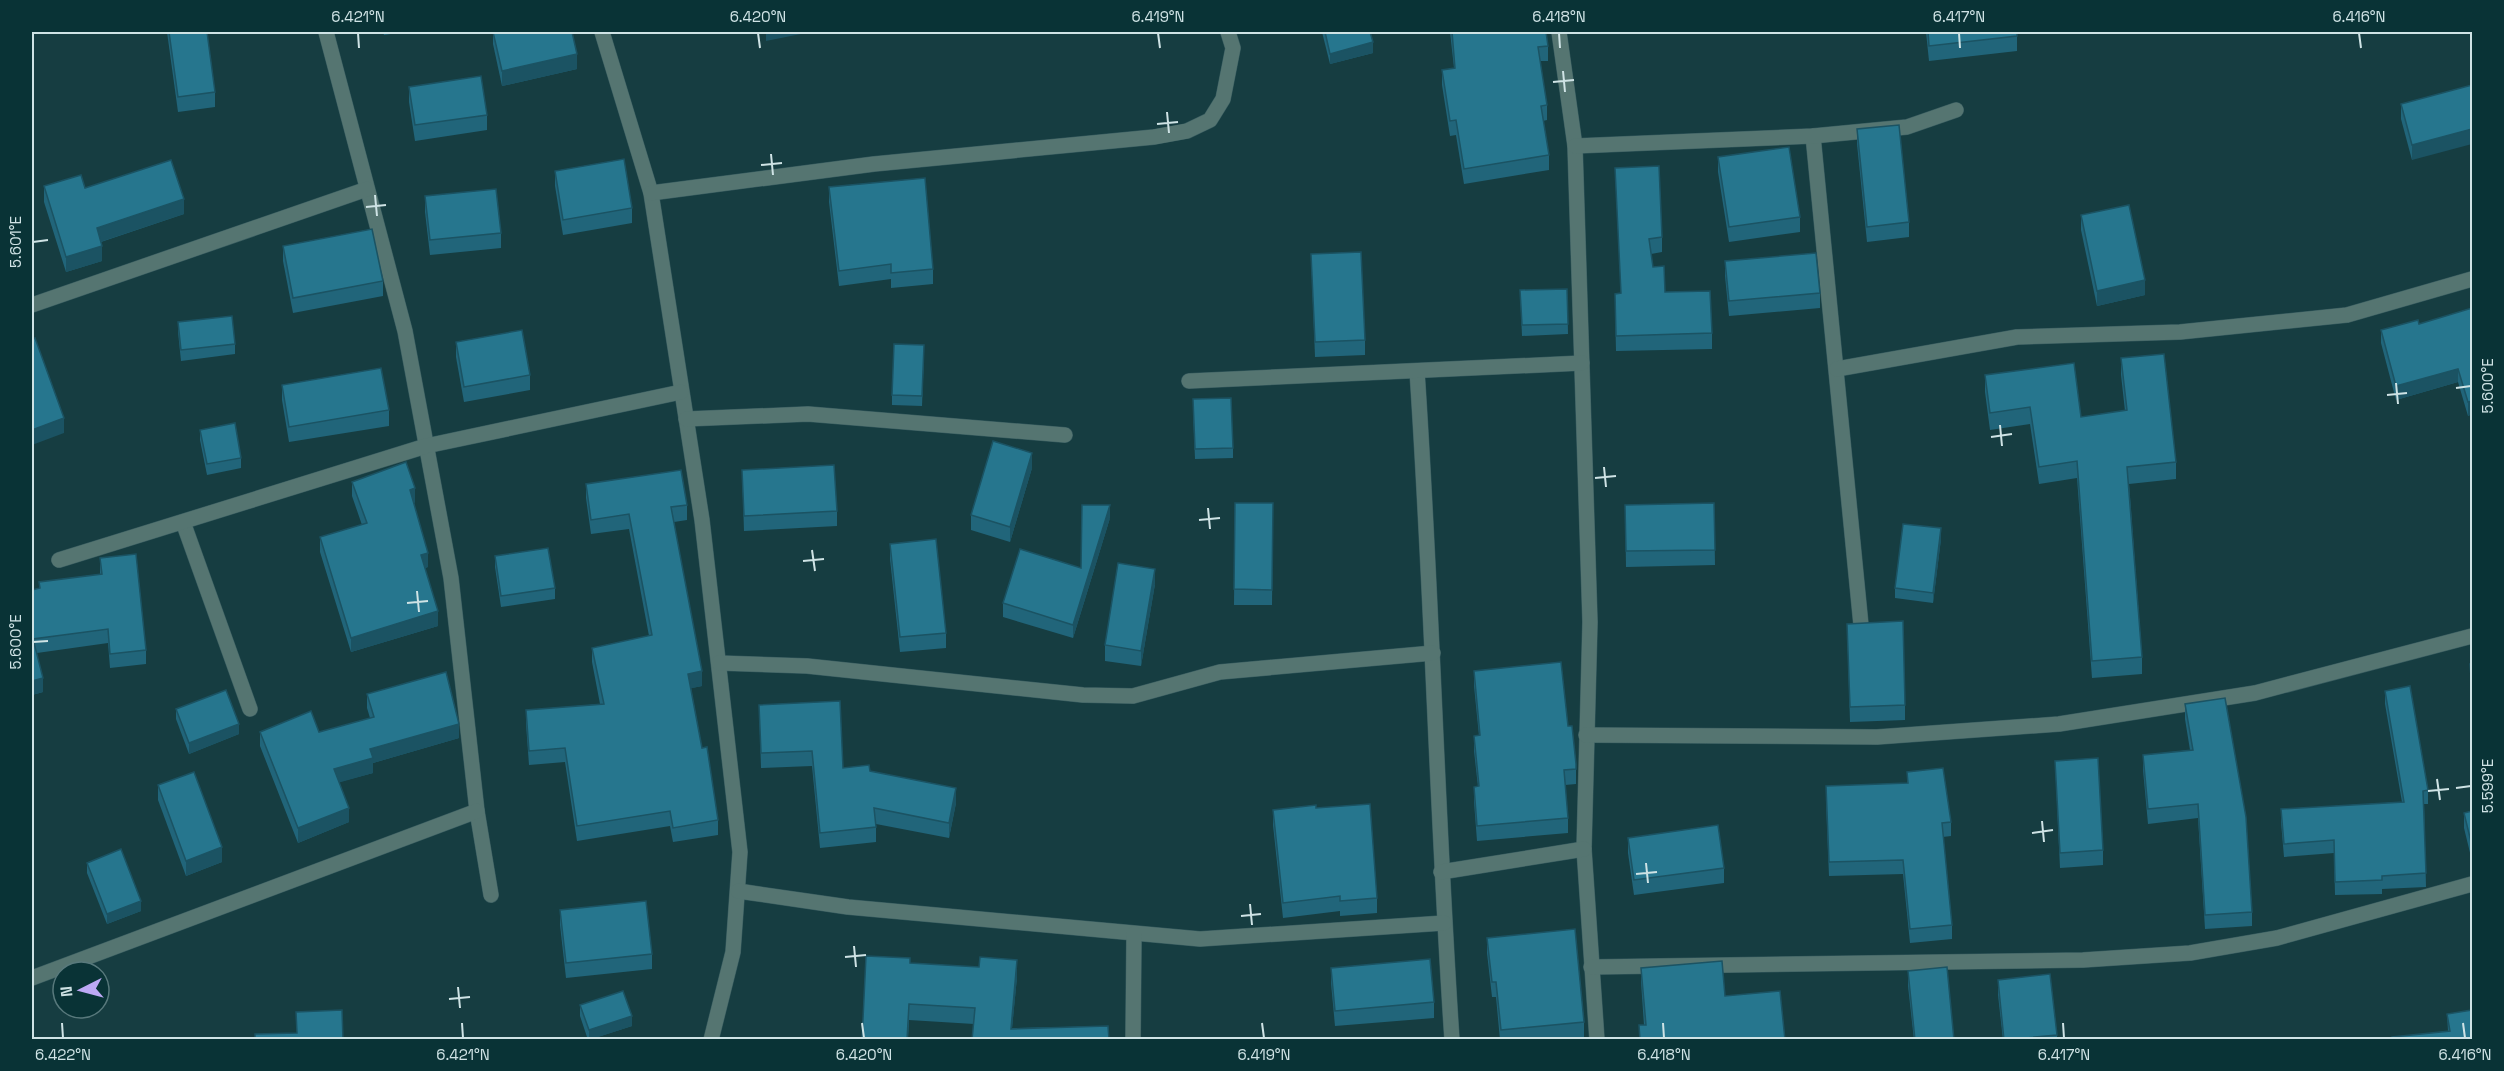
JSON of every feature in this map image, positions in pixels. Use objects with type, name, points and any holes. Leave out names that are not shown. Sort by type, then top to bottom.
[{"type":"street","points":[[326,32],[405,331],[451,578],[477,811],[491,895]]},
{"type":"street","points":[[602,32],[651,193],[702,520],[741,852],[733,952],[711,1040]]},
{"type":"street","points":[[651,193],[874,164],[1154,137],[1187,131],[1210,120],[1223,99],[1233,48],[1228,32]]},
{"type":"street","points":[[1559,32],[1575,146],[1590,622],[1584,849],[1596,1040]]},
{"type":"street","points":[[1575,146],[1813,136],[1907,127],[1956,110]]},
{"type":"street","points":[[1813,136],[1861,625]]},
{"type":"street","points":[[32,305],[367,189]]},
{"type":"street","points":[[1837,369],[2017,336],[2180,332],[2347,315],[2472,279]]},
{"type":"street","points":[[1189,381],[1582,363]]},
{"type":"street","points":[[1417,371],[1433,653],[1441,872],[1452,1040]]},
{"type":"street","points":[[59,560],[426,446],[681,392]]},
{"type":"street","points":[[686,419],[808,414],[1065,435]]},
{"type":"street","points":[[183,522],[250,709]]},
{"type":"street","points":[[1586,735],[1877,737],[2059,724],[2255,693],[2472,636]]},
{"type":"street","points":[[719,663],[807,666],[1083,694],[1133,696],[1220,672],[1433,653]]},
{"type":"street","points":[[32,978],[477,811]]},
{"type":"street","points":[[1441,872],[1584,849]]},
{"type":"street","points":[[1592,967],[2083,960],[2190,953],[2277,938],[2472,884]]},
{"type":"street","points":[[738,891],[848,907],[1200,939],[1444,923]]},
{"type":"street","points":[[1133,1040],[1134,934]]},
{"type":"building","points":[[169,32],[207,32],[215,92],[178,97]]},
{"type":"building","points":[[493,32],[572,32],[577,54],[502,71]]},
{"type":"building","points":[[1325,32],[1370,32],[1373,42],[1330,54]]},
{"type":"building","points":[[1452,32],[1546,32],[1548,46],[1538,47],[1547,105],[1541,106],[1549,155],[1464,169],[1456,120],[1450,121],[1442,70],[1455,68]]},
{"type":"building","points":[[1928,32],[2017,32],[2017,36],[1929,46]]},
{"type":"building","points":[[481,76],[487,115],[415,125],[409,87]]},
{"type":"building","points":[[2472,85],[2472,129],[2412,145],[2401,104]]},
{"type":"building","points":[[1899,125],[1909,222],[1867,227],[1857,129]]},
{"type":"building","points":[[1789,147],[1800,217],[1729,227],[1718,157]]},
{"type":"building","points":[[624,159],[632,208],[563,220],[555,171]]},
{"type":"building","points":[[171,160],[184,199],[97,228],[102,246],[66,257],[44,186],[81,175],[85,188]]},
{"type":"building","points":[[1659,166],[1662,237],[1649,239],[1653,267],[1664,266],[1665,292],[1710,291],[1712,333],[1616,336],[1615,294],[1621,293],[1615,168]]},
{"type":"building","points":[[925,178],[933,269],[891,273],[891,264],[839,271],[829,187]]},
{"type":"building","points":[[496,189],[501,233],[430,240],[425,196]]},
{"type":"building","points":[[2129,205],[2145,280],[2097,291],[2081,215]]},
{"type":"building","points":[[372,229],[383,281],[293,298],[283,246]]},
{"type":"building","points":[[1361,252],[1365,340],[1315,342],[1311,254]]},
{"type":"building","points":[[1816,253],[1820,293],[1729,301],[1725,261]]},
{"type":"building","points":[[1567,289],[1568,324],[1522,325],[1520,290]]},
{"type":"building","points":[[2472,308],[2472,401],[2468,402],[2458,369],[2396,386],[2381,330],[2418,320],[2419,324]]},
{"type":"building","points":[[232,316],[235,344],[181,350],[178,322]]},
{"type":"building","points":[[522,330],[530,375],[464,387],[456,342]]},
{"type":"building","points":[[35,338],[64,418],[32,430],[32,340]]},
{"type":"building","points":[[894,344],[924,345],[922,396],[892,395]]},
{"type":"building","points":[[2164,354],[2176,462],[2127,467],[2142,657],[2092,661],[2077,461],[2039,467],[2030,407],[1990,413],[1985,375],[2074,363],[2081,417],[2127,410],[2121,358]]},
{"type":"building","points":[[381,368],[389,410],[289,427],[282,385]]},
{"type":"building","points":[[1231,398],[1233,448],[1195,449],[1193,399]]},
{"type":"building","points":[[235,423],[241,458],[207,464],[200,430]]},
{"type":"building","points":[[993,441],[1032,453],[1010,527],[971,515]]},
{"type":"building","points":[[406,462],[415,488],[410,490],[428,553],[421,555],[438,611],[351,638],[320,537],[367,523],[352,482]]},
{"type":"building","points":[[834,465],[837,511],[744,516],[742,470]]},
{"type":"building","points":[[681,470],[687,505],[671,507],[702,671],[688,674],[702,748],[707,747],[718,820],[673,828],[670,811],[577,826],[565,748],[529,751],[526,710],[604,704],[592,648],[652,635],[629,514],[591,520],[586,484]]},
{"type":"building","points":[[1235,503],[1273,503],[1272,590],[1234,589]]},
{"type":"building","points":[[1714,503],[1715,550],[1626,551],[1625,505]]},
{"type":"building","points":[[1082,505],[1110,505],[1073,625],[1003,603],[1020,549],[1081,568]]},
{"type":"building","points":[[1903,524],[1941,528],[1933,593],[1895,588]]},
{"type":"building","points":[[936,539],[946,633],[900,637],[890,544]]},
{"type":"building","points":[[548,548],[555,588],[501,596],[495,556]]},
{"type":"building","points":[[136,554],[146,650],[110,654],[108,629],[33,639],[43,678],[32,681],[32,590],[40,588],[39,582],[102,574],[100,558]]},
{"type":"building","points":[[1118,563],[1155,569],[1141,651],[1105,645]]},
{"type":"building","points":[[1903,621],[1905,705],[1850,707],[1847,624]]},
{"type":"building","points":[[1561,662],[1568,726],[1572,726],[1576,764],[1576,769],[1564,770],[1568,818],[1477,826],[1474,787],[1479,786],[1474,736],[1480,735],[1474,671]]},
{"type":"building","points":[[2470,664],[2472,664],[2472,690]]},
{"type":"building","points":[[446,672],[459,724],[370,749],[373,758],[334,769],[349,808],[298,828],[260,732],[311,711],[319,732],[374,717],[367,694]]},
{"type":"building","points":[[2410,686],[2428,790],[2423,791],[2426,873],[2382,876],[2382,880],[2335,882],[2334,840],[2284,844],[2281,809],[2404,802],[2385,691]]},
{"type":"building","points":[[226,690],[239,724],[189,743],[176,709]]},
{"type":"building","points":[[2225,698],[2246,817],[2252,912],[2205,915],[2198,804],[2148,809],[2143,755],[2193,750],[2185,704]]},
{"type":"building","points":[[840,701],[843,768],[869,765],[870,771],[956,788],[949,823],[874,808],[876,827],[820,833],[812,751],[761,753],[759,705]]},
{"type":"building","points":[[2098,758],[2103,850],[2060,853],[2055,761]]},
{"type":"building","points":[[1943,768],[1951,822],[1942,823],[1952,925],[1910,929],[1903,860],[1829,862],[1826,786],[1908,783],[1907,772]]},
{"type":"building","points":[[194,772],[222,847],[186,861],[158,785]]},
{"type":"building","points":[[1370,804],[1377,898],[1340,901],[1340,896],[1283,903],[1273,810],[1316,805],[1316,808]]},
{"type":"building","points":[[2472,811],[2472,846],[2464,813]]},
{"type":"building","points":[[1718,825],[1724,868],[1634,880],[1628,838]]},
{"type":"building","points":[[121,849],[141,901],[107,914],[87,863]]},
{"type":"building","points":[[646,901],[652,954],[566,963],[560,910]]},
{"type":"building","points":[[1575,929],[1584,1022],[1501,1030],[1496,982],[1492,982],[1487,938]]},
{"type":"building","points":[[866,956],[910,958],[910,963],[979,967],[980,957],[1017,960],[1011,1029],[1108,1026],[1109,1040],[972,1040],[975,1008],[909,1004],[907,1040],[862,1040]]},
{"type":"building","points":[[1430,959],[1434,1002],[1335,1011],[1331,968]]},
{"type":"building","points":[[1722,961],[1725,996],[1780,991],[1785,1040],[1640,1040],[1639,1025],[1646,1025],[1641,968]]},
{"type":"building","points":[[1947,967],[1954,1040],[1915,1040],[1908,971]]},
{"type":"building","points":[[2050,974],[2057,1035],[2004,1040],[1998,980]]},
{"type":"building","points":[[623,991],[632,1016],[589,1030],[580,1005]]},
{"type":"building","points":[[342,1010],[343,1040],[255,1040],[255,1034],[297,1033],[296,1012]]},
{"type":"building","points":[[2472,1010],[2472,1040],[2392,1040],[2392,1037],[2450,1031],[2447,1014]]}]
